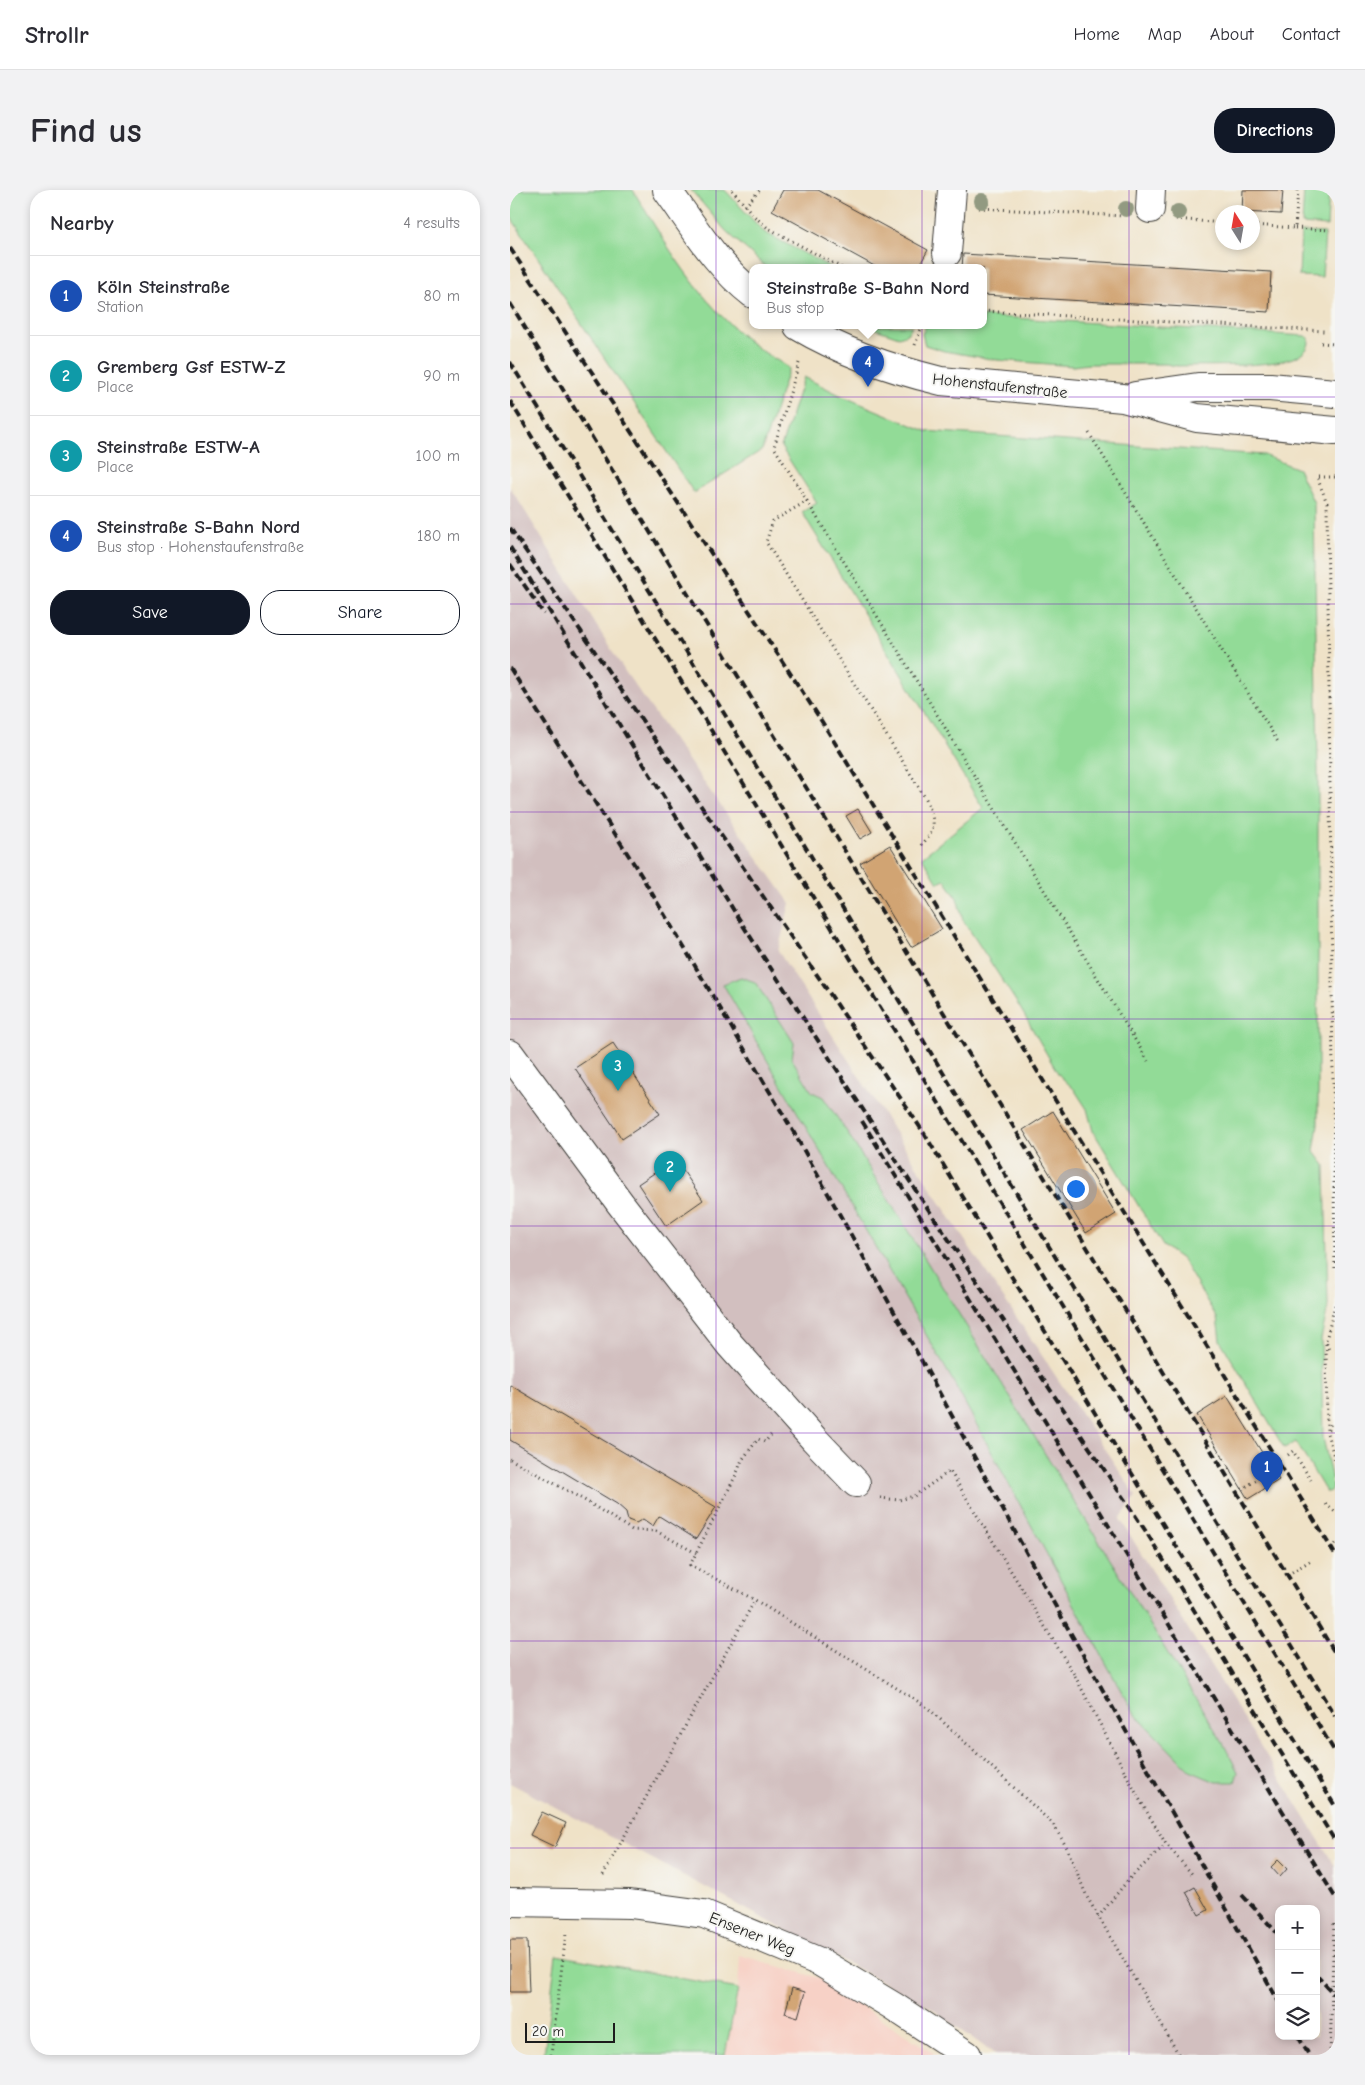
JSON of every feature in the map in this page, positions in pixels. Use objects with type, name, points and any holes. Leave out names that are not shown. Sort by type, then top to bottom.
[{"type":"street","points":[[667,190],[717,259],[735,280],[749,291]]},
{"type":"street","points":[[947,252],[952,198]]},
{"type":"street","name":"Hohenstaufenstraße","points":[[803,329],[857,355],[911,374],[940,381],[1123,398],[1196,418],[1335,430]]},
{"type":"street","name":"Hohenstaufenstraße","points":[[1123,398],[1198,387],[1270,387],[1335,393]]},
{"type":"street","points":[[510,1054],[730,1346],[856,1483]]},
{"type":"street","name":"Ensener Weg","points":[[510,1902],[630,1904],[704,1914],[820,1962],[893,2006],[962,2054]]},
{"type":"path","points":[[732,190],[745,206],[768,228],[835,264]]},
{"type":"path","points":[[745,206],[760,190]]},
{"type":"path","points":[[1295,228],[1298,190]]},
{"type":"path","points":[[952,198],[1150,208],[1215,222]]},
{"type":"path","points":[[1260,226],[1330,230]]},
{"type":"path","points":[[987,311],[1324,331]]},
{"type":"path","points":[[914,348],[921,329]]},
{"type":"path","points":[[1321,343],[1335,344]]},
{"type":"path","points":[[799,363],[774,447],[1148,1061]]},
{"type":"path","points":[[1089,433],[1278,742]]},
{"type":"path","points":[[1335,477],[1317,477],[1327,503],[1335,1270]]},
{"type":"path","points":[[807,502],[773,521],[766,542],[926,799],[934,819],[931,834],[919,848]]},
{"type":"path","points":[[1335,1305],[1326,1340],[1327,1433],[1335,1460]]},
{"type":"path","points":[[1326,1340],[1329,1350]]},
{"type":"path","points":[[793,1415],[765,1442],[758,1439],[742,1460],[690,1565],[754,1600],[927,1708],[1002,1775],[1053,1824],[1067,1848],[1087,1897],[1178,2055]]},
{"type":"path","points":[[1327,1433],[1331,1423]]},
{"type":"path","points":[[1288,1454],[1294,1451],[1311,1480]]},
{"type":"path","points":[[510,1459],[586,1501],[632,1530],[656,1531],[696,1553]]},
{"type":"path","points":[[1242,1489],[1273,1470]]},
{"type":"path","points":[[914,1496],[950,1471],[1075,1676],[1137,1795],[1166,1844],[1192,1874]]},
{"type":"path","points":[[1326,1504],[1335,1512]]},
{"type":"path","points":[[1292,1572],[1313,1559]]},
{"type":"path","points":[[621,1842],[754,1600]]},
{"type":"path","points":[[1098,1917],[1129,1879],[1166,1844]]},
{"type":"path","points":[[551,2055],[570,1902]]},
{"type":"path","points":[[1330,2055],[1334,1923]]},
{"type":"shaded area","points":[[510,487],[626,673],[790,903],[778,951],[962,1236],[1136,1496],[1120,1519],[1335,1866],[1335,2055],[996,2055],[928,2006],[510,1783]]},
{"type":"shaded area","points":[[740,1955],[819,1978],[936,2055],[725,2055],[738,1989]]},
{"type":"green space","points":[[510,190],[633,190],[671,251],[715,309],[750,342],[789,368],[762,450],[694,493],[510,216]]},
{"type":"green space","points":[[691,190],[725,190],[764,232],[824,264],[763,264],[726,231]]},
{"type":"green space","points":[[1304,190],[1329,190],[1327,226],[1302,224]]},
{"type":"green space","points":[[1301,232],[1325,233],[1322,277],[1299,276]]},
{"type":"green space","points":[[987,316],[1306,336],[1309,338],[1309,342],[1304,352],[1294,357],[1263,364],[1177,366],[1166,364],[1089,364],[1073,366],[997,360],[944,351],[925,345],[922,334],[924,329],[987,329]]},
{"type":"green space","points":[[876,329],[910,329],[907,334],[899,337]]},
{"type":"green space","points":[[804,377],[842,396],[926,431],[1264,455],[1298,469],[1314,503],[1318,769],[1318,1125],[1314,1151],[1325,1165],[1328,1307],[1321,1339],[1323,1437],[1332,1489],[1329,1492],[1326,1492],[1296,1442],[1284,1448],[1220,1340],[1217,1318],[1182,1259],[1163,1246],[1093,1131],[1087,1109],[1074,1089],[1059,1075],[1019,1006],[963,920],[957,898],[945,880],[938,883],[922,857],[983,808],[802,512],[817,503],[781,447]]},
{"type":"green space","points":[[741,977],[755,982],[794,1043],[792,1059],[812,1092],[823,1097],[847,1132],[1223,1743],[1238,1772],[1235,1782],[1216,1782],[1190,1771],[1132,1711],[953,1381],[723,984]]},
{"type":"green space","points":[[556,1955],[738,1989],[725,2055],[544,2055]]},
{"type":"building","points":[[783,190],[818,190],[928,250],[920,264],[871,264],[772,210]]},
{"type":"building","points":[[1243,190],[1283,190],[1281,214],[1260,213],[1260,205],[1242,205]]},
{"type":"building","points":[[963,254],[1271,272],[1269,312],[987,295],[987,264],[962,264]]},
{"type":"building","points":[[858,809],[872,832],[860,839],[846,816]]},
{"type":"building","points":[[890,845],[942,929],[911,947],[860,863]]},
{"type":"building","points":[[613,1043],[660,1114],[622,1139],[575,1068]]},
{"type":"building","points":[[1053,1111],[1116,1214],[1086,1233],[1023,1130]]},
{"type":"building","points":[[675,1159],[703,1200],[666,1226],[638,1184]]},
{"type":"building","points":[[510,1385],[716,1507],[696,1539],[659,1516],[653,1526],[643,1519],[636,1523],[628,1520],[626,1512],[617,1504],[510,1440]]},
{"type":"building","points":[[1227,1396],[1279,1480],[1248,1499],[1197,1415]]},
{"type":"building","points":[[542,1812],[566,1823],[555,1847],[530,1835]]},
{"type":"building","points":[[1278,1860],[1287,1869],[1280,1877],[1271,1867]]},
{"type":"building","points":[[1195,1887],[1208,1910],[1199,1915],[1186,1892]]},
{"type":"building","points":[[510,1940],[527,1940],[529,1992],[510,1992]]},
{"type":"building","points":[[792,1988],[805,1992],[798,2017],[785,2013]]},
{"type":"railway","points":[[510,248],[819,717],[1335,1554]]},
{"type":"railway","points":[[510,303],[1335,1653]]},
{"type":"railway","points":[[510,362],[1335,1716]]},
{"type":"railway","points":[[510,401],[1335,1752]]},
{"type":"railway","points":[[510,528],[922,1130],[1335,1806]]},
{"type":"railway","points":[[510,547],[744,927],[922,1200],[1145,1530],[1335,1841]]},
{"type":"railway","points":[[510,564],[544,614]]},
{"type":"railway","points":[[510,668],[641,875],[793,1131],[939,1392],[1052,1600],[1275,1995]]},
{"type":"railway","points":[[862,1121],[1335,1897]]},
{"type":"railway","points":[[1242,1895],[1275,1931]]},
{"type":"railway","points":[[1320,1979],[1335,1995]]},
{"type":"railway","points":[[1300,2040],[1309,2055]]},
{"type":"place","name":"Steinstraße S-Bahn Nord","points":[[868,387]]},
{"type":"place","name":"Steinstraße ESTW-A","points":[[618,1091]]},
{"type":"place","name":"Gremberg Gsf ESTW-Z","points":[[670,1192]]},
{"type":"place","name":"Köln Steinstraße","points":[[1267,1492]]}]
